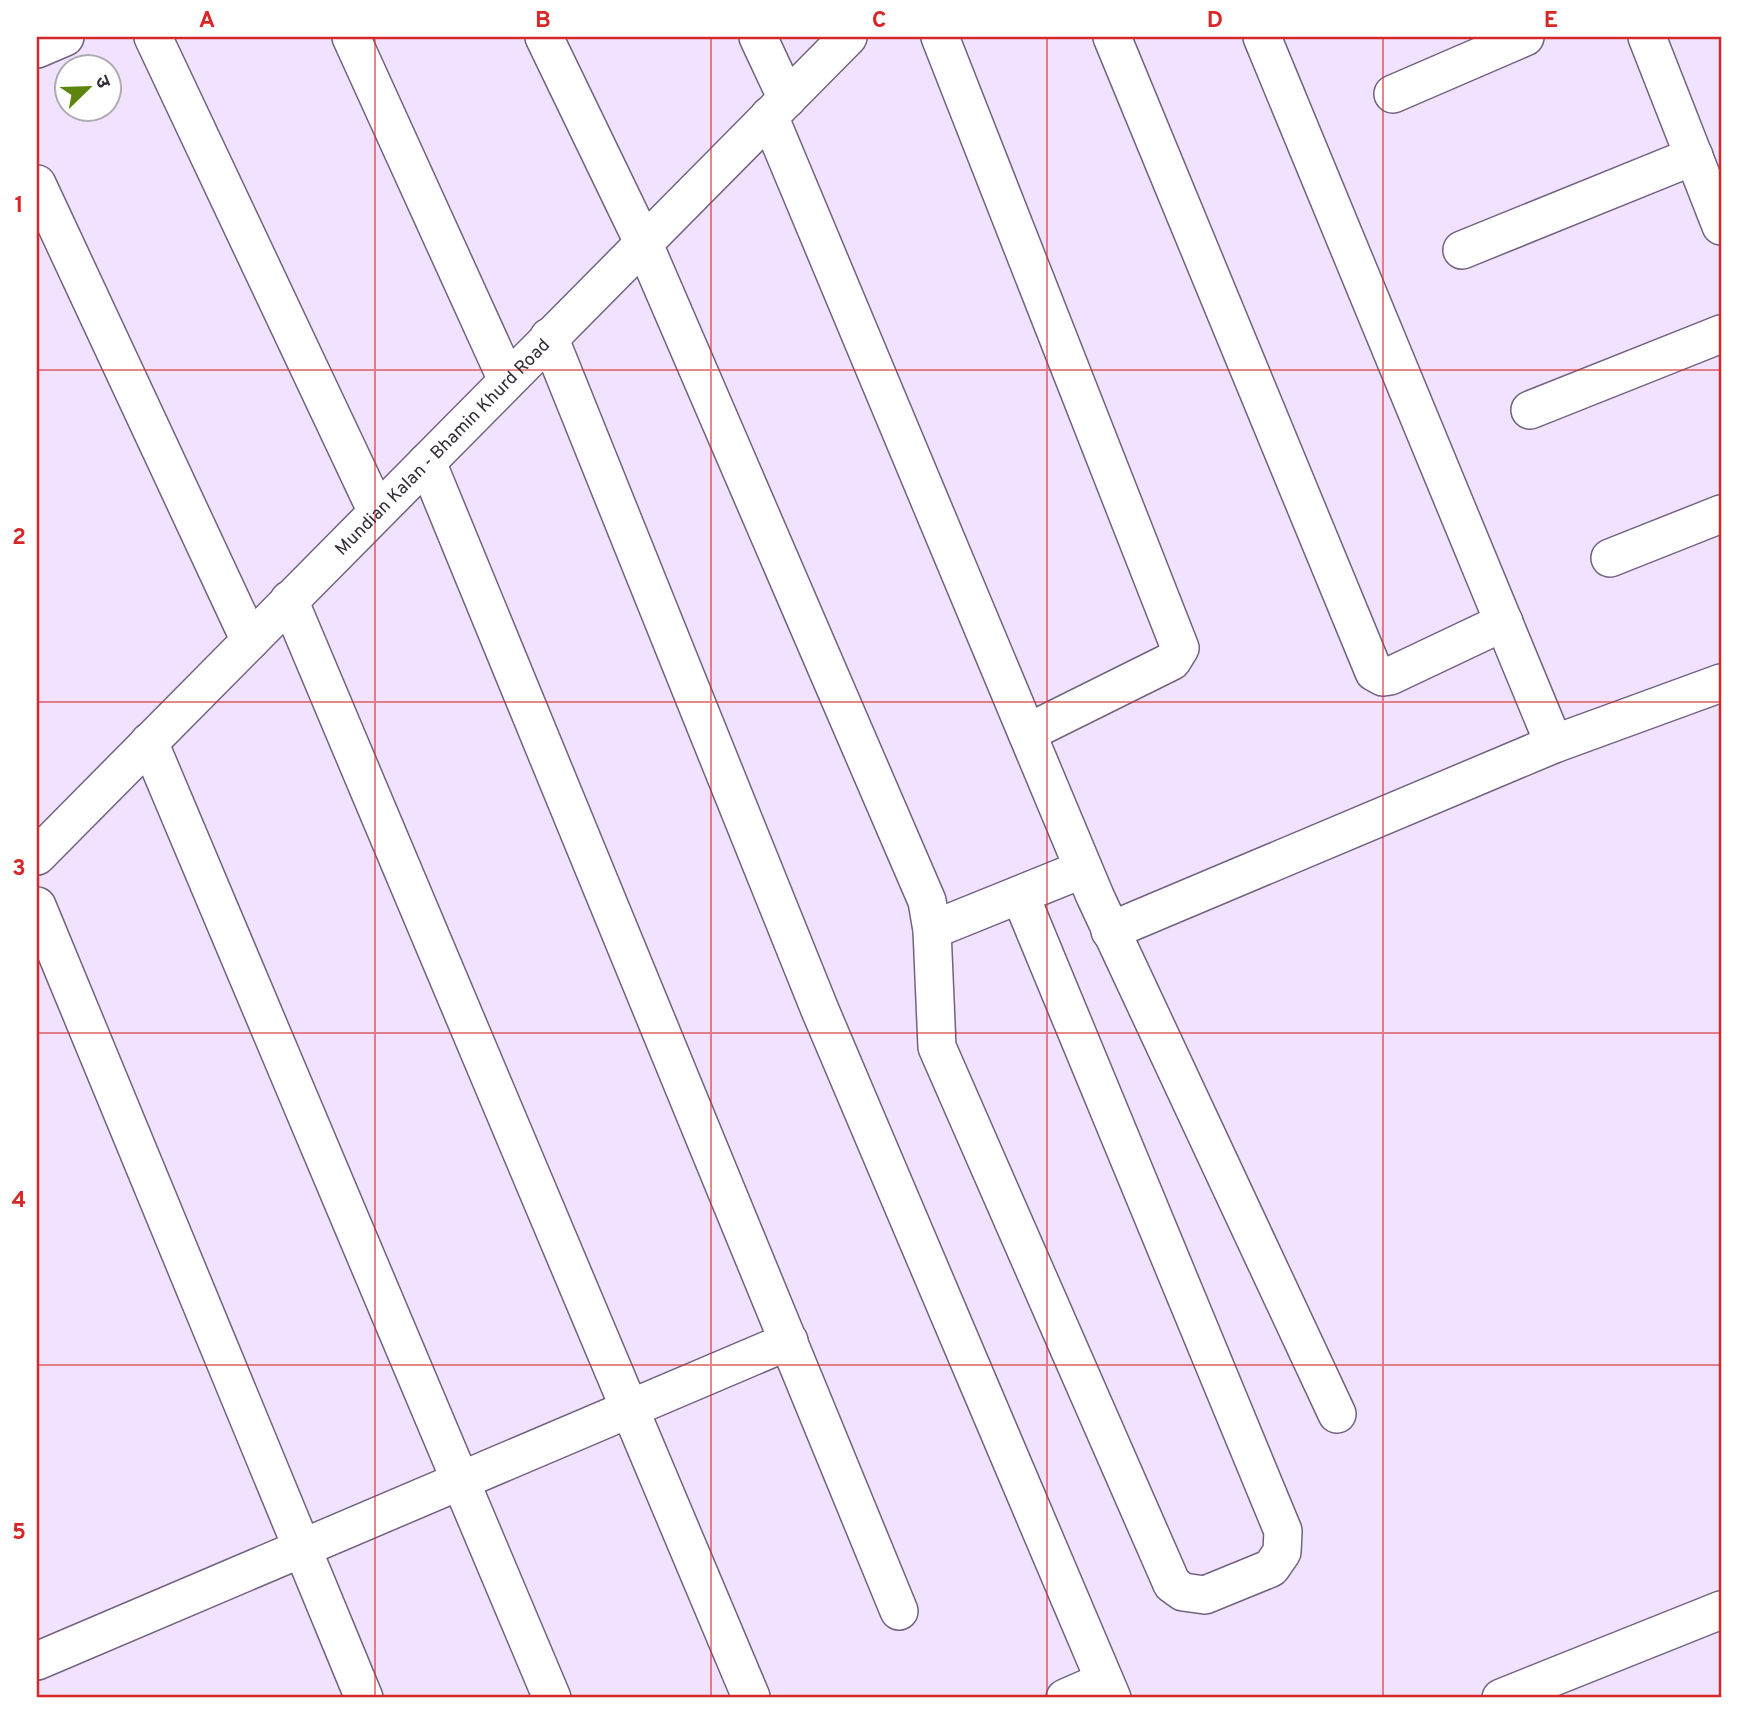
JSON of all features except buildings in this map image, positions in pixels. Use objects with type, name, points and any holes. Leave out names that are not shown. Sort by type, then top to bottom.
[{"type":"street","points":[[37,49],[65,37]]},
{"type":"street","points":[[153,37],[377,512]]},
{"type":"street","points":[[351,37],[507,380]]},
{"type":"street","points":[[544,37],[643,242],[927,901],[932,930],[937,1047],[1172,1584],[1183,1592],[1205,1595],[1271,1568],[1282,1552],[1283,1531],[1020,895]]},
{"type":"street","points":[[758,37],[778,108],[1083,869],[1337,1414]]},
{"type":"street","name":"Mundian Kalan - Bhamin Khurd Road","points":[[37,856],[848,37]]},
{"type":"street","points":[[940,37],[1180,648],[1172,661],[1027,733]]},
{"type":"street","points":[[1112,37],[1374,672],[1383,677],[1390,676],[1504,622]]},
{"type":"street","points":[[1262,37],[1554,744]]},
{"type":"street","points":[[1392,94],[1525,37]]},
{"type":"street","points":[[1647,37],[1721,226]]},
{"type":"street","points":[[1462,250],[1694,156]]},
{"type":"street","points":[[37,184],[250,641]]},
{"type":"street","points":[[1530,410],[1721,334]]},
{"type":"street","points":[[549,337],[820,1010],[1108,1690],[1065,1698]]},
{"type":"street","points":[[427,462],[899,1611]]},
{"type":"street","points":[[1610,558],[1721,514]]},
{"type":"street","points":[[289,600],[751,1697]]},
{"type":"street","points":[[1110,931],[1554,744],[1721,683]]},
{"type":"street","points":[[149,742],[552,1698]]},
{"type":"street","points":[[932,930],[1083,869]]},
{"type":"street","points":[[37,906],[364,1698]]},
{"type":"street","points":[[37,1661],[789,1341]]},
{"type":"street","points":[[1501,1698],[1552,1689],[1721,1610]]}]
